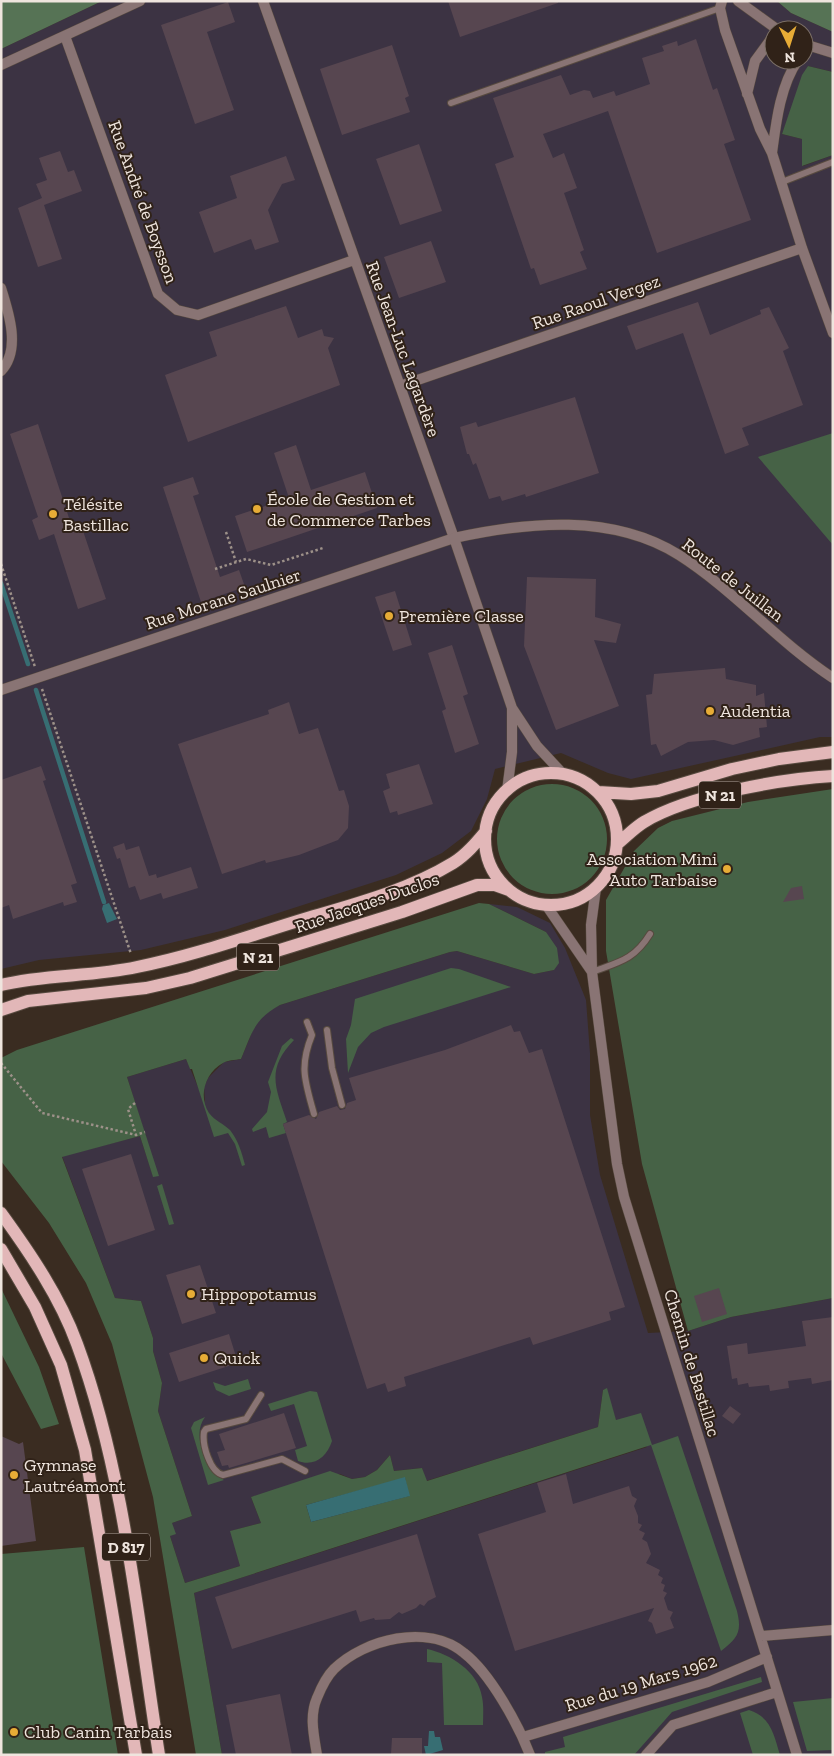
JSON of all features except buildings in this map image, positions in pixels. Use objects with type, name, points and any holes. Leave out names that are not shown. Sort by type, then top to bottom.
[{"type":"main road","name":"N 21","points":[[598,792],[631,794],[658,791],[732,769],[779,759],[833,752]]},
{"type":"main road","points":[[543,774],[563,774],[582,781],[598,792],[609,807],[617,844],[614,860],[607,875],[596,888],[581,898],[564,904],[546,905],[526,900],[510,890],[498,878],[490,864],[486,848],[486,831],[489,816],[496,802],[507,791],[523,780],[543,774]]},
{"type":"main road","name":"N 21","points":[[617,844],[643,822],[665,812],[706,798],[761,786],[833,776]]},
{"type":"main road","name":"Rue Jacques Duclos","points":[[1,985],[20,980],[135,968],[192,954],[368,900],[408,885],[453,863],[466,853],[486,831]]},
{"type":"main road","name":"Rue Jacques Duclos","points":[[1,1010],[28,1002],[146,988],[190,978],[402,912],[477,885],[494,885],[510,890]]},
{"type":"main road","name":"D 817","points":[[1,1213],[48,1286],[76,1343],[108,1446],[132,1577],[159,1755]]},
{"type":"main road","name":"D 817","points":[[1,1250],[35,1307],[61,1365],[85,1450],[136,1755]]},
{"type":"street","points":[[1,66],[140,1]]},
{"type":"street","name":"Rue Jean-Luc Lagardère","points":[[263,1],[454,538],[512,708],[538,746],[563,774]]},
{"type":"street","points":[[738,1],[764,20]]},
{"type":"street","points":[[721,5],[725,30],[760,129],[772,153],[802,248],[833,333]]},
{"type":"street","name":"Rue André de Boysson","points":[[65,36],[158,294],[177,310],[198,315],[354,260]]},
{"type":"street","points":[[747,94],[754,61],[764,48]]},
{"type":"street","points":[[814,49],[833,53]]},
{"type":"street","points":[[772,153],[781,103],[792,70]]},
{"type":"street","name":"Rue Raoul Vergez","points":[[400,386],[802,248]]},
{"type":"street","points":[[1,288],[10,315],[12,343],[6,366],[1,371]]},
{"type":"street","name":"Route de Juillan","points":[[454,538],[487,531],[547,524],[579,525],[615,530],[647,540],[679,555],[726,592],[803,658],[833,678]]},
{"type":"street","name":"Rue Morane Saulnier","points":[[1,690],[454,538]]},
{"type":"street","name":"Rue Jean-Luc Lagardère","points":[[507,791],[512,752],[512,708]]},
{"type":"street","name":"Chemin de Bastillac","points":[[596,888],[591,925],[592,972],[617,1164],[624,1197],[797,1755]]},
{"type":"street","name":"Chemin de Bastillac","points":[[546,905],[592,972]]},
{"type":"street","points":[[761,1636],[833,1630]]},
{"type":"street","points":[[317,1755],[313,1714],[316,1700],[332,1670],[346,1659],[366,1648],[392,1639],[420,1636],[445,1642],[464,1652],[485,1674],[523,1737],[530,1755]]},
{"type":"street","name":"Rue du 19 Mars 1962","points":[[523,1737],[708,1682],[767,1657]]},
{"type":"street","points":[[646,1755],[673,1725],[777,1692]]},
{"type":"lane","points":[[451,102],[721,5]]},
{"type":"lane","points":[[782,182],[833,162]]},
{"type":"lane","points":[[592,972],[629,959],[641,948],[650,934]]},
{"type":"lane","points":[[307,1022],[312,1035],[304,1055],[304,1078],[314,1114]]},
{"type":"lane","points":[[327,1030],[332,1068],[342,1105]]},
{"type":"lane","points":[[261,1395],[246,1419],[206,1429],[204,1432],[212,1468],[217,1473],[223,1475],[282,1459],[305,1471]]},
{"type":"path","points":[[226,532],[236,562]]},
{"type":"path","points":[[216,569],[246,559],[271,565],[323,548]]},
{"type":"path","points":[[1,564],[135,968]]},
{"type":"path","points":[[1,1063],[42,1113],[136,1135],[145,1132]]},
{"type":"path","points":[[136,1103],[128,1109],[136,1135]]},
{"type":"shaded area","points":[[102,1],[777,1],[791,13],[806,20],[764,20],[764,70],[806,70],[782,134],[802,139],[803,166],[833,155],[833,737],[820,737],[631,779],[608,773],[561,753],[495,769],[487,799],[471,831],[442,853],[396,875],[225,930],[141,950],[39,960],[1,969],[1,49]]},
{"type":"shaded area","points":[[814,23],[833,32],[833,72],[814,67]]},
{"type":"shaded area","points":[[489,904],[517,907],[550,923],[565,948],[586,1000],[590,1053],[590,1115],[600,1175],[648,1333],[688,1331],[731,1317],[833,1298],[833,1755],[222,1755],[194,1593],[647,1447],[616,1421],[606,1389],[603,1390],[598,1427],[426,1481],[422,1468],[394,1471],[390,1455],[377,1470],[365,1477],[352,1479],[340,1474],[251,1497],[261,1523],[231,1531],[240,1566],[185,1583],[170,1536],[172,1523],[192,1516],[158,1411],[162,1383],[153,1351],[153,1338],[141,1301],[115,1298],[62,1156],[140,1136],[153,1176],[158,1176],[127,1077],[186,1059],[205,1103],[204,1087],[208,1078],[224,1062],[241,1059],[254,1027],[264,1013],[280,1005],[457,951],[534,974],[554,970],[546,932]]},
{"type":"green space","points":[[1,1],[102,1],[1,49]]},
{"type":"green space","points":[[777,1],[833,1],[833,32],[814,23],[814,20],[806,20],[791,13]]},
{"type":"green space","points":[[814,67],[833,72],[833,155],[802,166],[802,139],[782,134],[805,70],[814,70]]},
{"type":"green space","points":[[833,433],[833,545],[758,457]]},
{"type":"green space","points":[[552,784],[573,788],[591,800],[603,818],[607,839],[603,860],[591,878],[573,890],[552,894],[531,890],[513,878],[501,860],[497,839],[501,818],[513,800],[531,788]]},
{"type":"green space","points":[[833,789],[833,1298],[731,1317],[688,1331],[642,1164],[606,951],[606,900],[634,851],[658,828],[672,821],[748,802]]},
{"type":"green space","points":[[479,903],[489,904],[546,932],[557,948],[559,963],[554,970],[534,974],[457,951],[280,1005],[271,1010],[259,1021],[251,1034],[241,1059],[227,1061],[217,1067],[205,1085],[204,1099],[209,1113],[233,1134],[245,1165],[242,1166],[235,1144],[228,1133],[214,1137],[192,1069],[190,1069],[186,1059],[127,1077],[159,1176],[153,1177],[140,1136],[62,1157],[115,1298],[141,1301],[153,1338],[153,1351],[162,1383],[158,1411],[192,1516],[172,1523],[176,1534],[170,1536],[185,1583],[240,1566],[230,1531],[261,1523],[251,1497],[330,1471],[352,1479],[365,1477],[377,1470],[390,1455],[394,1471],[422,1468],[427,1481],[598,1427],[603,1390],[607,1388],[616,1420],[641,1413],[652,1445],[678,1436],[737,1611],[739,1629],[735,1638],[721,1651],[651,1445],[194,1593],[222,1755],[196,1755],[153,1497],[112,1344],[86,1283],[49,1223],[1,1161],[1,1058],[17,1050]],"holes":[[[405,1478],[409,1496],[311,1522],[306,1505]]]},
{"type":"green space","points":[[451,968],[511,987],[384,1027],[371,1033],[358,1047],[348,1073],[346,1039],[351,1025],[355,999]]},
{"type":"green space","points":[[291,1038],[294,1040],[279,1061],[276,1070],[279,1099],[287,1122],[283,1124],[286,1133],[269,1138],[266,1127],[253,1132],[252,1129],[267,1112],[271,1092],[268,1082],[282,1046]]},
{"type":"green space","points":[[162,1184],[174,1224],[169,1225],[157,1186]]},
{"type":"green space","points":[[1,1288],[39,1367],[59,1424],[41,1429],[1,1353]]},
{"type":"green space","points":[[248,1379],[251,1389],[229,1396],[216,1390],[213,1382],[225,1386]]},
{"type":"green space","points":[[310,1391],[317,1392],[332,1441],[323,1456],[314,1462],[304,1463],[298,1461],[295,1450],[307,1446],[294,1404],[271,1411],[268,1404]]},
{"type":"green space","points":[[205,1417],[201,1424],[200,1442],[211,1468],[224,1480],[208,1485],[191,1428],[194,1422]]},
{"type":"green space","points":[[84,1547],[118,1755],[1,1755],[1,1554]]},
{"type":"green space","points":[[427,1649],[445,1655],[462,1665],[475,1679],[483,1700],[483,1725],[444,1725],[442,1663],[427,1662]]},
{"type":"green space","points":[[761,1677],[762,1682],[672,1712],[634,1755],[545,1755],[545,1752],[565,1747],[563,1737]]},
{"type":"green space","points":[[833,1698],[833,1750],[807,1751],[793,1702]]},
{"type":"green space","points":[[749,1710],[767,1722],[780,1755],[753,1755],[740,1713]]},
{"type":"water","points":[[109,903],[117,919],[107,923],[102,909],[103,905]]},
{"type":"water","points":[[405,1477],[410,1496],[311,1522],[306,1505]]},
{"type":"water","points":[[429,1731],[434,1731],[435,1737],[440,1737],[443,1750],[426,1755],[424,1746],[428,1746]]},
{"type":"waterway","points":[[1,583],[28,664]]},
{"type":"waterway","points":[[36,690],[104,902]]},
{"type":"place","name":"École de Gestion et de Commerce Tarbes","points":[[257,509]]},
{"type":"place","name":"Télésite Bastillac","points":[[53,514]]},
{"type":"place","name":"Première Classe","points":[[389,616]]},
{"type":"place","name":"Audentia","points":[[710,711]]},
{"type":"place","name":"Association Mini Auto Tarbaise","points":[[727,869]]},
{"type":"place","name":"Hippopotamus","points":[[191,1294]]},
{"type":"place","name":"Quick","points":[[204,1358]]},
{"type":"place","name":"Gymnase Lautréamont","points":[[14,1475]]},
{"type":"place","name":"Club Canin Tarbais","points":[[14,1732]]}]
